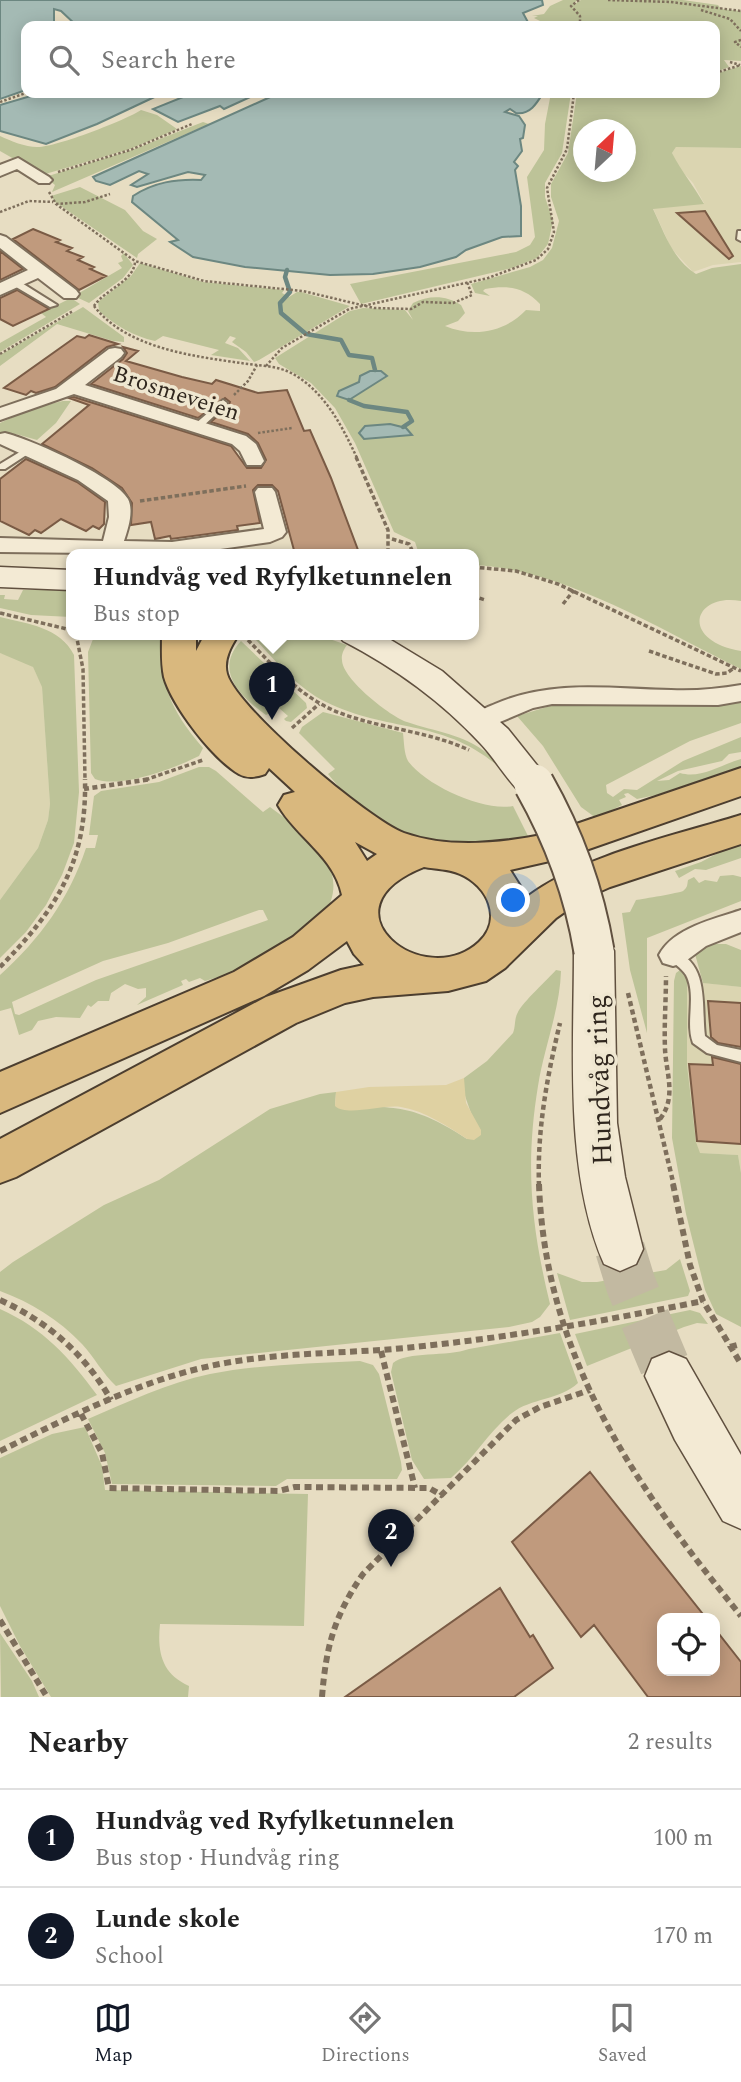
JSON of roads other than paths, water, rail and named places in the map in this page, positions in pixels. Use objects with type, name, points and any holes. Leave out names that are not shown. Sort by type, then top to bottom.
[{"type":"highway","points":[[179,640],[178,666],[191,704],[201,718],[337,844],[355,873],[360,898],[358,921],[376,952],[393,964],[412,972],[434,975]]},
{"type":"highway","points":[[226,640],[212,650],[210,673],[224,701],[356,824],[387,843],[419,853],[438,853],[463,858],[494,877],[505,890],[511,921],[507,937],[497,951]]},
{"type":"highway","points":[[463,858],[521,854],[549,848],[741,782]]},
{"type":"highway","points":[[0,1162],[281,1010],[313,996],[373,980],[470,969],[497,951],[542,907],[569,888],[609,872],[741,829]]},
{"type":"highway","points":[[0,1093],[260,978],[312,948],[335,930],[360,898],[370,878],[384,866],[419,853]]},
{"type":"main road","points":[[0,578],[66,580]]},
{"type":"main road","points":[[366,640],[430,679],[481,721]]},
{"type":"main road","name":"Hundvåg ring","points":[[481,721],[534,784],[561,832],[577,874],[594,951],[596,1123],[603,1177],[620,1250]]},
{"type":"main road","points":[[669,1376],[741,1503]]},
{"type":"street","points":[[0,171],[18,163],[42,178]]},
{"type":"street","points":[[0,240],[74,301]]},
{"type":"street","points":[[7,286],[39,271]]},
{"type":"street","name":"Brosmeveien","points":[[0,414],[56,396],[73,387],[115,353]]},
{"type":"street","name":"Brosmeveien","points":[[73,387],[244,443],[254,461]]},
{"type":"street","points":[[5,439],[108,488],[119,505],[112,548]]},
{"type":"street","points":[[0,545],[186,548],[271,535],[275,532],[275,526],[265,492]]},
{"type":"street","points":[[481,721],[521,703],[552,696],[685,699],[741,693]]},
{"type":"street","points":[[673,955],[696,937],[741,921]]},
{"type":"lane","points":[[741,233],[741,239]]},
{"type":"lane","points":[[7,286],[53,305]]},
{"type":"lane","points":[[198,426],[223,403]]},
{"type":"lane","points":[[2,467],[28,450]]},
{"type":"lane","points":[[673,955],[690,966],[695,976],[698,1039],[704,1046],[716,1051],[741,1056]]},
{"type":"water","points":[[0,0],[542,0],[543,5],[523,13],[527,21],[72,21],[61,11],[54,9],[54,21],[21,21],[21,92],[0,99]]},
{"type":"water","points":[[24,98],[152,98],[46,144],[0,131],[0,105]]},
{"type":"water","points":[[180,98],[248,98],[224,109],[220,106],[178,122],[153,109]]},
{"type":"water","points":[[268,98],[540,98],[525,112],[516,113],[510,109],[505,112],[519,116],[525,125],[523,138],[520,139],[522,151],[514,162],[518,166],[515,170],[521,206],[521,236],[502,237],[466,250],[456,257],[420,267],[373,274],[330,275],[245,267],[193,257],[170,242],[178,240],[132,202],[133,196],[149,187],[174,181],[201,180],[205,175],[188,172],[137,187],[131,185],[148,174],[139,171],[110,185],[96,181],[93,177]]},
{"type":"water","points":[[370,371],[381,371],[387,376],[349,400],[337,396],[339,391],[359,382],[360,376]]},
{"type":"water","points":[[390,424],[406,428],[412,435],[364,439],[359,433],[365,426]]},
{"type":"waterway","points":[[287,270],[285,277],[290,292],[280,303],[281,313],[306,334],[341,340],[349,355],[372,358],[375,370]]},
{"type":"waterway","points":[[349,400],[364,406],[407,412],[412,421],[403,427]]},
{"type":"tunnel","points":[[620,1249],[631,1285],[669,1376]]},
{"type":"place","name":"Hundvåg ved Ryfylketunnelen","points":[[272,720]]},
{"type":"place","name":"Lunde skole","points":[[391,1567]]}]
